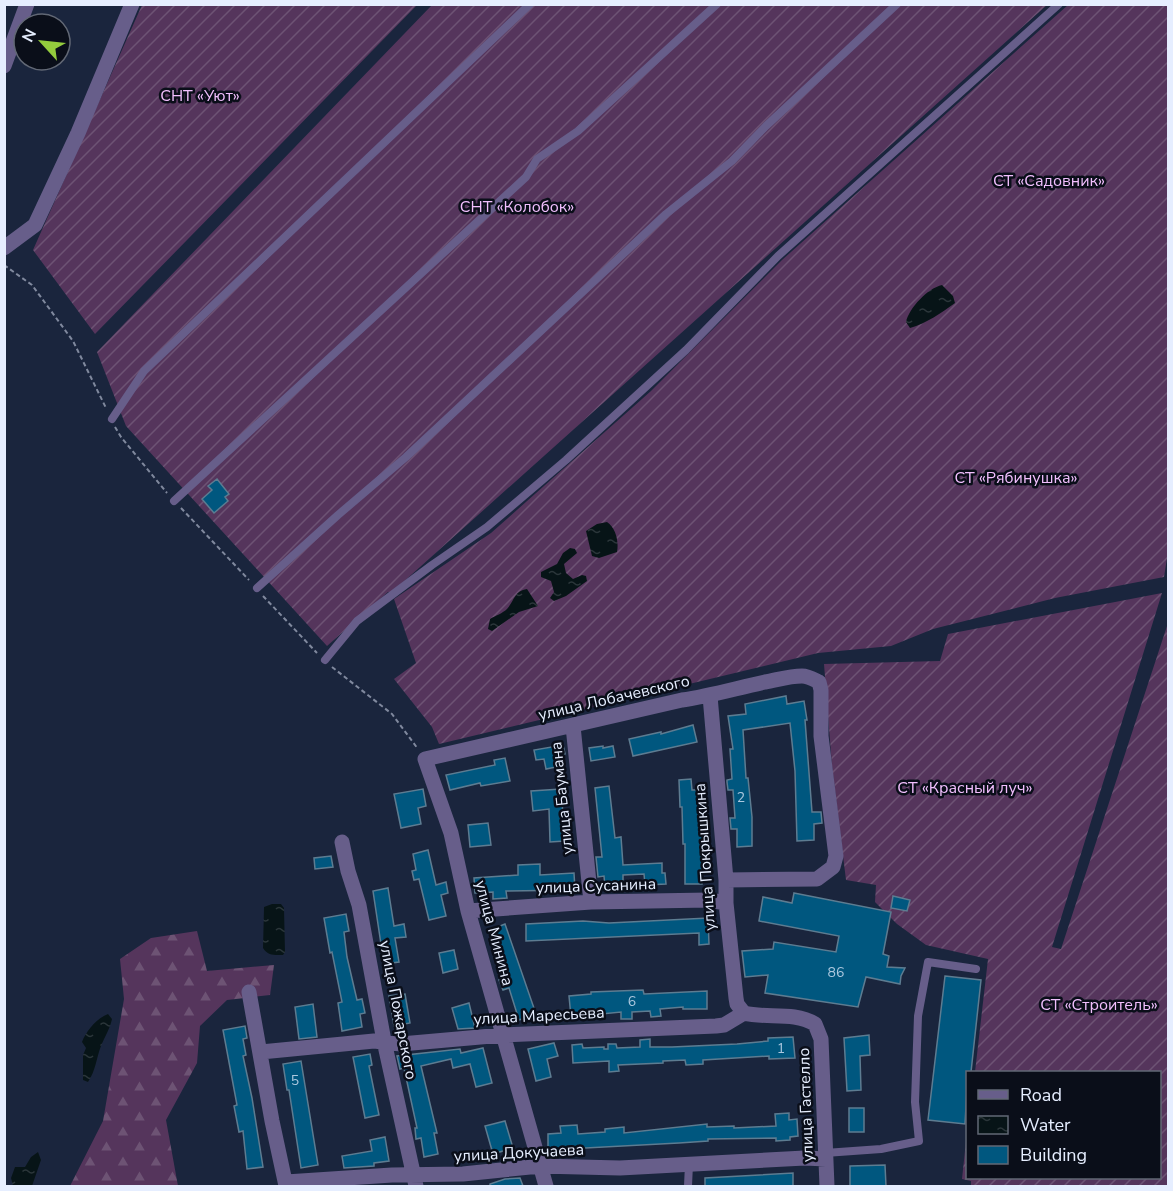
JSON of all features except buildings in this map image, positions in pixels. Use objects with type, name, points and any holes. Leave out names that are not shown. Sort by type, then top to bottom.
[{"type":"street","points":[[4,66],[27,4]]},
{"type":"street","points":[[4,248],[34,225],[78,133],[132,4]]},
{"type":"street","name":"улица Лобачевского","points":[[425,759],[789,677],[812,678],[819,682],[821,690],[821,736],[836,855],[833,867],[817,879],[726,880]]},
{"type":"street","name":"улица Покрышкина","points":[[710,696],[726,903],[736,998],[744,1013]]},
{"type":"street","name":"улица Баумана","points":[[573,726],[591,902]]},
{"type":"street","name":"улица Минина","points":[[425,759],[451,833],[468,911],[546,1186]]},
{"type":"street","name":"улица Пожарского","points":[[342,842],[359,905],[384,1041],[415,1181]]},
{"type":"street","name":"улица Сусанина","points":[[468,911],[591,902],[709,900],[726,903]]},
{"type":"street","points":[[249,992],[272,1121],[286,1184]]},
{"type":"street","name":"улица Маресьева","points":[[261,1052],[384,1041],[401,1044],[503,1035],[716,1026],[724,1025],[744,1013]]},
{"type":"street","name":"улица Гастелло","points":[[744,1013],[755,1016],[798,1017],[815,1024],[821,1039],[827,1186]]},
{"type":"street","name":"улица Докучаева","points":[[286,1184],[392,1175],[415,1181],[540,1166],[620,1168],[826,1156]]},
{"type":"lane","points":[[112,419],[144,371],[530,4]]},
{"type":"lane","points":[[174,501],[526,177],[537,159],[578,132],[717,4]]},
{"type":"lane","points":[[256,588],[406,457],[666,214],[732,161],[766,126],[897,4]]},
{"type":"lane","points":[[324,660],[357,621],[487,527],[566,460],[687,350],[778,256],[1059,4]]},
{"type":"lane","points":[[826,1156],[882,1149],[919,1141],[915,1102],[918,1016],[928,962],[976,969]]},
{"type":"lane","points":[[688,1186],[689,1164]]},
{"type":"path","points":[[4,265],[32,285],[73,341],[121,437],[174,501],[324,660],[392,714],[425,759]]},
{"type":"green space","name":"СНТ «Уют»","points":[[142,5],[417,5],[95,334],[33,250]]},
{"type":"green space","name":"СНТ «Колобок»","points":[[432,5],[1047,5],[391,593],[388,592],[327,646],[126,426],[97,352]]},
{"type":"green space","points":[[1068,5],[1168,5],[1168,552],[1164,577],[1055,598],[933,629],[891,646],[818,653],[439,744],[432,727],[394,679],[416,663],[394,599],[491,533],[651,391],[782,260]]},
{"type":"green space","name":"СТ «Красный луч»","points":[[1162,593],[1052,947],[1061,949],[1168,623],[1168,1186],[971,1186],[971,1181],[962,1179],[966,1141],[966,1179],[1161,1179],[1161,1071],[975,1071],[988,959],[926,945],[897,924],[875,902],[876,885],[846,880],[832,766],[824,664],[940,661],[948,634]]},
{"type":"green space","points":[[197,931],[207,971],[274,965],[270,995],[227,1000],[200,1026],[197,1063],[166,1120],[178,1186],[70,1186],[103,1121],[124,999],[120,959],[151,938]]},
{"type":"water","points":[[942,285],[953,296],[955,303],[928,321],[910,328],[906,322],[915,305],[925,294]]},
{"type":"water","points":[[607,522],[613,528],[616,536],[617,552],[599,558],[592,556],[586,531],[597,524]]},
{"type":"water","points":[[570,548],[575,549],[577,553],[564,564],[566,573],[573,579],[582,575],[586,576],[587,581],[566,596],[554,601],[550,598],[554,592],[551,581],[541,577],[541,572],[557,564],[563,553]]},
{"type":"water","points":[[527,589],[538,606],[519,612],[492,631],[488,629],[490,619],[510,606],[517,594]]},
{"type":"water","points":[[281,904],[284,908],[285,952],[283,955],[269,954],[263,948],[264,907]]},
{"type":"water","points":[[108,1014],[112,1019],[111,1023],[88,1082],[83,1080],[83,1055],[86,1048],[82,1042],[92,1025]]},
{"type":"water","points":[[38,1152],[41,1160],[32,1186],[13,1186],[11,1178],[15,1167],[25,1167],[31,1157]]},
{"type":"park label","name":"СТ «Садовник»","points":[[1049,181]]},
{"type":"park label","name":"СТ «Рябинушка»","points":[[1016,478]]},
{"type":"park label","name":"СТ «Строитель»","points":[[1099,1005]]}]
